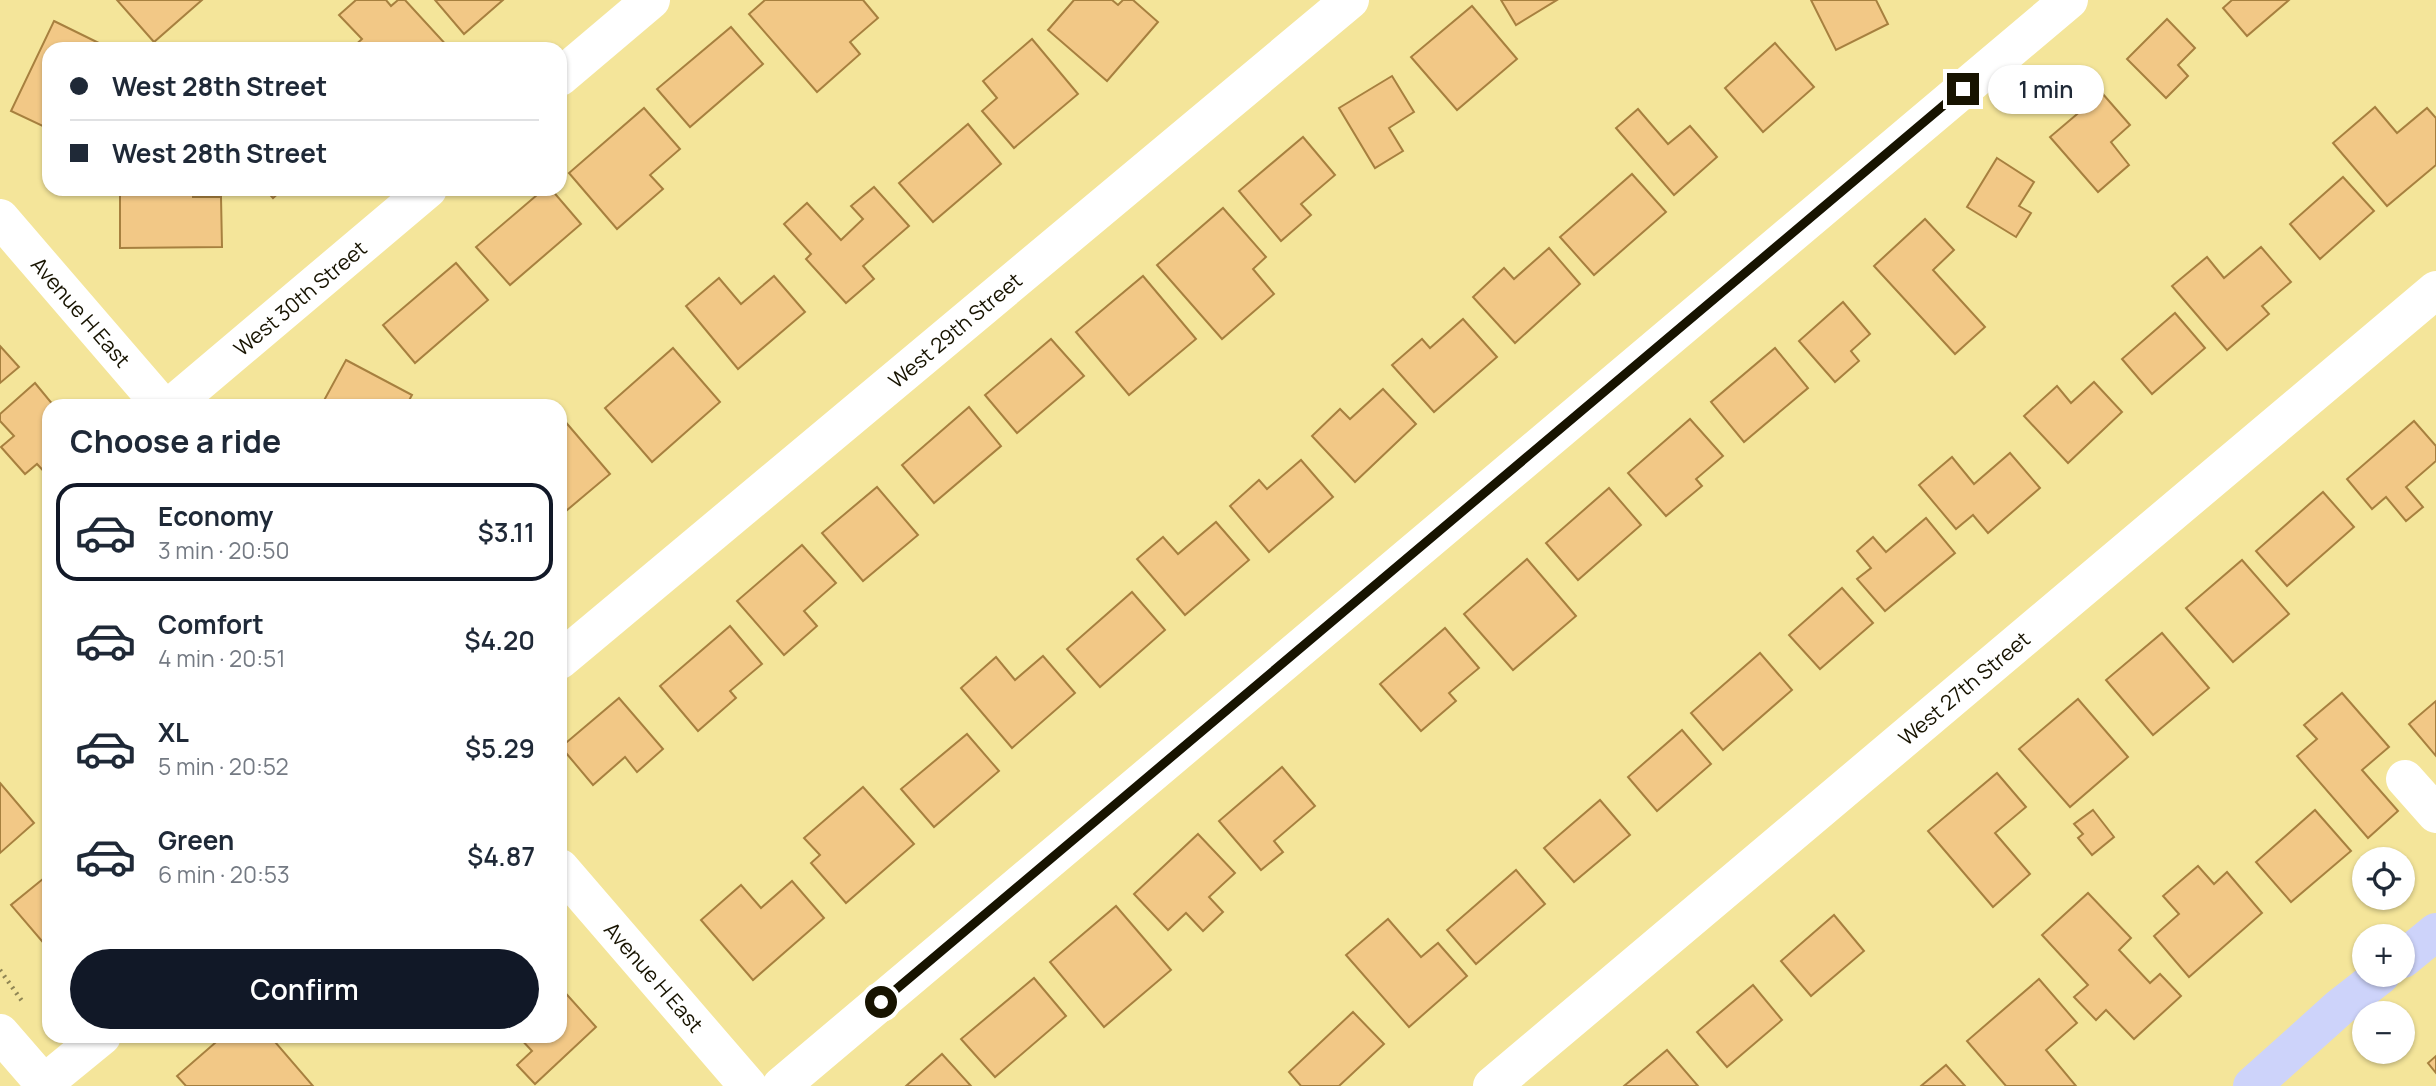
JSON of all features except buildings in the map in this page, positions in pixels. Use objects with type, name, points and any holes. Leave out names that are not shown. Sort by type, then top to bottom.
[{"type":"main road","points":[[2415,949],[2436,932]]},
{"type":"main road","points":[[2252,1086],[2366,987]]},
{"type":"street","points":[[567,71],[651,0]]},
{"type":"street","name":"West 29th Street","points":[[567,654],[1350,0]]},
{"type":"street","points":[[781,1086],[2069,0]]},
{"type":"street","name":"West 30th Street","points":[[179,399],[420,196]]},
{"type":"street","name":"Avenue H East","points":[[0,218],[156,399]]},
{"type":"street","name":"West 27th Street","points":[[1492,1086],[2436,290]]},
{"type":"street","points":[[2405,779],[2436,814]]},
{"type":"street","name":"Avenue H East","points":[[567,876],[748,1086]]},
{"type":"street","points":[[0,1033],[44,1085],[94,1043]]},
{"type":"route","points":[[881,1002],[1963,89]]}]
